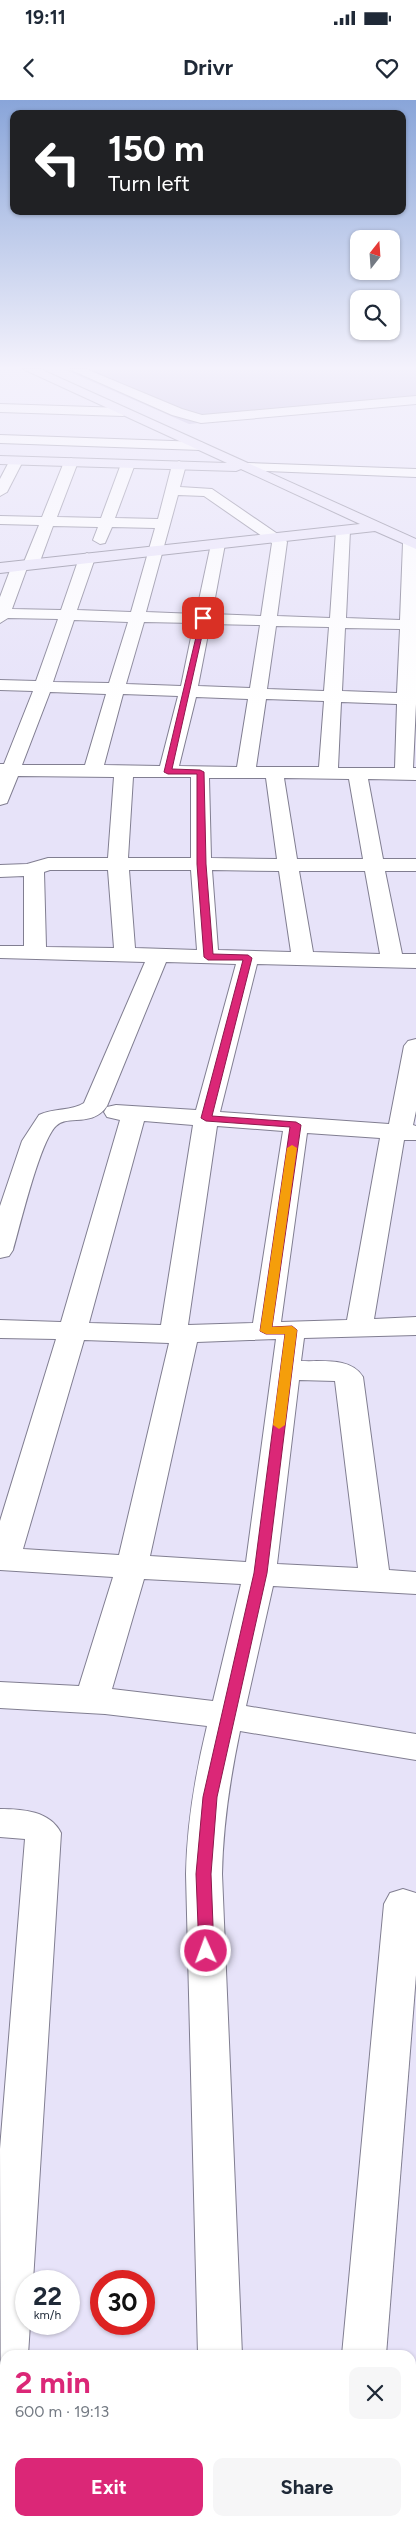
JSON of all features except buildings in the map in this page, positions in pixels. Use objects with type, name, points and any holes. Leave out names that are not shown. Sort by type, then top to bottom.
[{"type":"street","points":[[63,482],[47,521],[1,615],[68,614],[411,625]]},
{"type":"street","points":[[0,799],[6,770],[43,687],[68,614],[121,482]]},
{"type":"street","points":[[93,771],[114,689],[158,550],[175,482]]},
{"type":"street","points":[[6,770],[410,774],[413,544],[280,482]]},
{"type":"street","points":[[173,491],[207,492],[280,542],[281,546],[256,694],[246,772]]},
{"type":"street","points":[[0,520],[164,524]]},
{"type":"street","points":[[0,568],[375,527]]},
{"type":"street","points":[[328,773],[343,530]]},
{"type":"street","points":[[168,772],[188,692],[218,544]]},
{"type":"street","points":[[0,686],[410,699]]},
{"type":"street","points":[[124,771],[118,864],[125,955]]},
{"type":"street","points":[[200,772],[202,864],[208,957]]},
{"type":"street","points":[[274,772],[303,959]]},
{"type":"street","points":[[357,773],[392,961]]},
{"type":"street","points":[[0,871],[34,868],[48,864],[416,864]]},
{"type":"street","points":[[34,868],[35,953]]},
{"type":"street","points":[[0,952],[416,961]]},
{"type":"street","points":[[92,1110],[158,956]]},
{"type":"street","points":[[92,1700],[132,1566],[179,1334],[206,1118],[248,958]]},
{"type":"street","points":[[359,1328],[403,1132],[416,1046]]},
{"type":"street","points":[[0,1250],[20,1183],[42,1125],[52,1117],[92,1110],[403,1132]]},
{"type":"street","points":[[134,1113],[73,1330],[2,1559],[416,1583]]},
{"type":"street","points":[[220,2350],[204,1874],[206,1831],[212,1780],[260,1573],[286,1370],[279,1330],[296,1125]]},
{"type":"street","points":[[0,1329],[179,1334],[416,1326]]},
{"type":"street","points":[[286,1370],[340,1372],[349,1377],[375,1581]]},
{"type":"street","points":[[0,1694],[92,1700],[227,1717],[416,1747]]},
{"type":"street","points":[[0,1823],[22,1823],[34,1826],[43,1833],[6,2350]]},
{"type":"street","points":[[364,2350],[403,1904]]},
{"type":"slow traffic","points":[[279,1425],[292,1330],[266,1331],[292,1148]]},
{"type":"route","points":[[203,618],[188,692],[168,772],[200,772],[202,864],[208,957],[248,958],[206,1118],[296,1125],[266,1331],[292,1330],[260,1573],[212,1780],[206,1831],[204,1874],[206,1951]]}]
